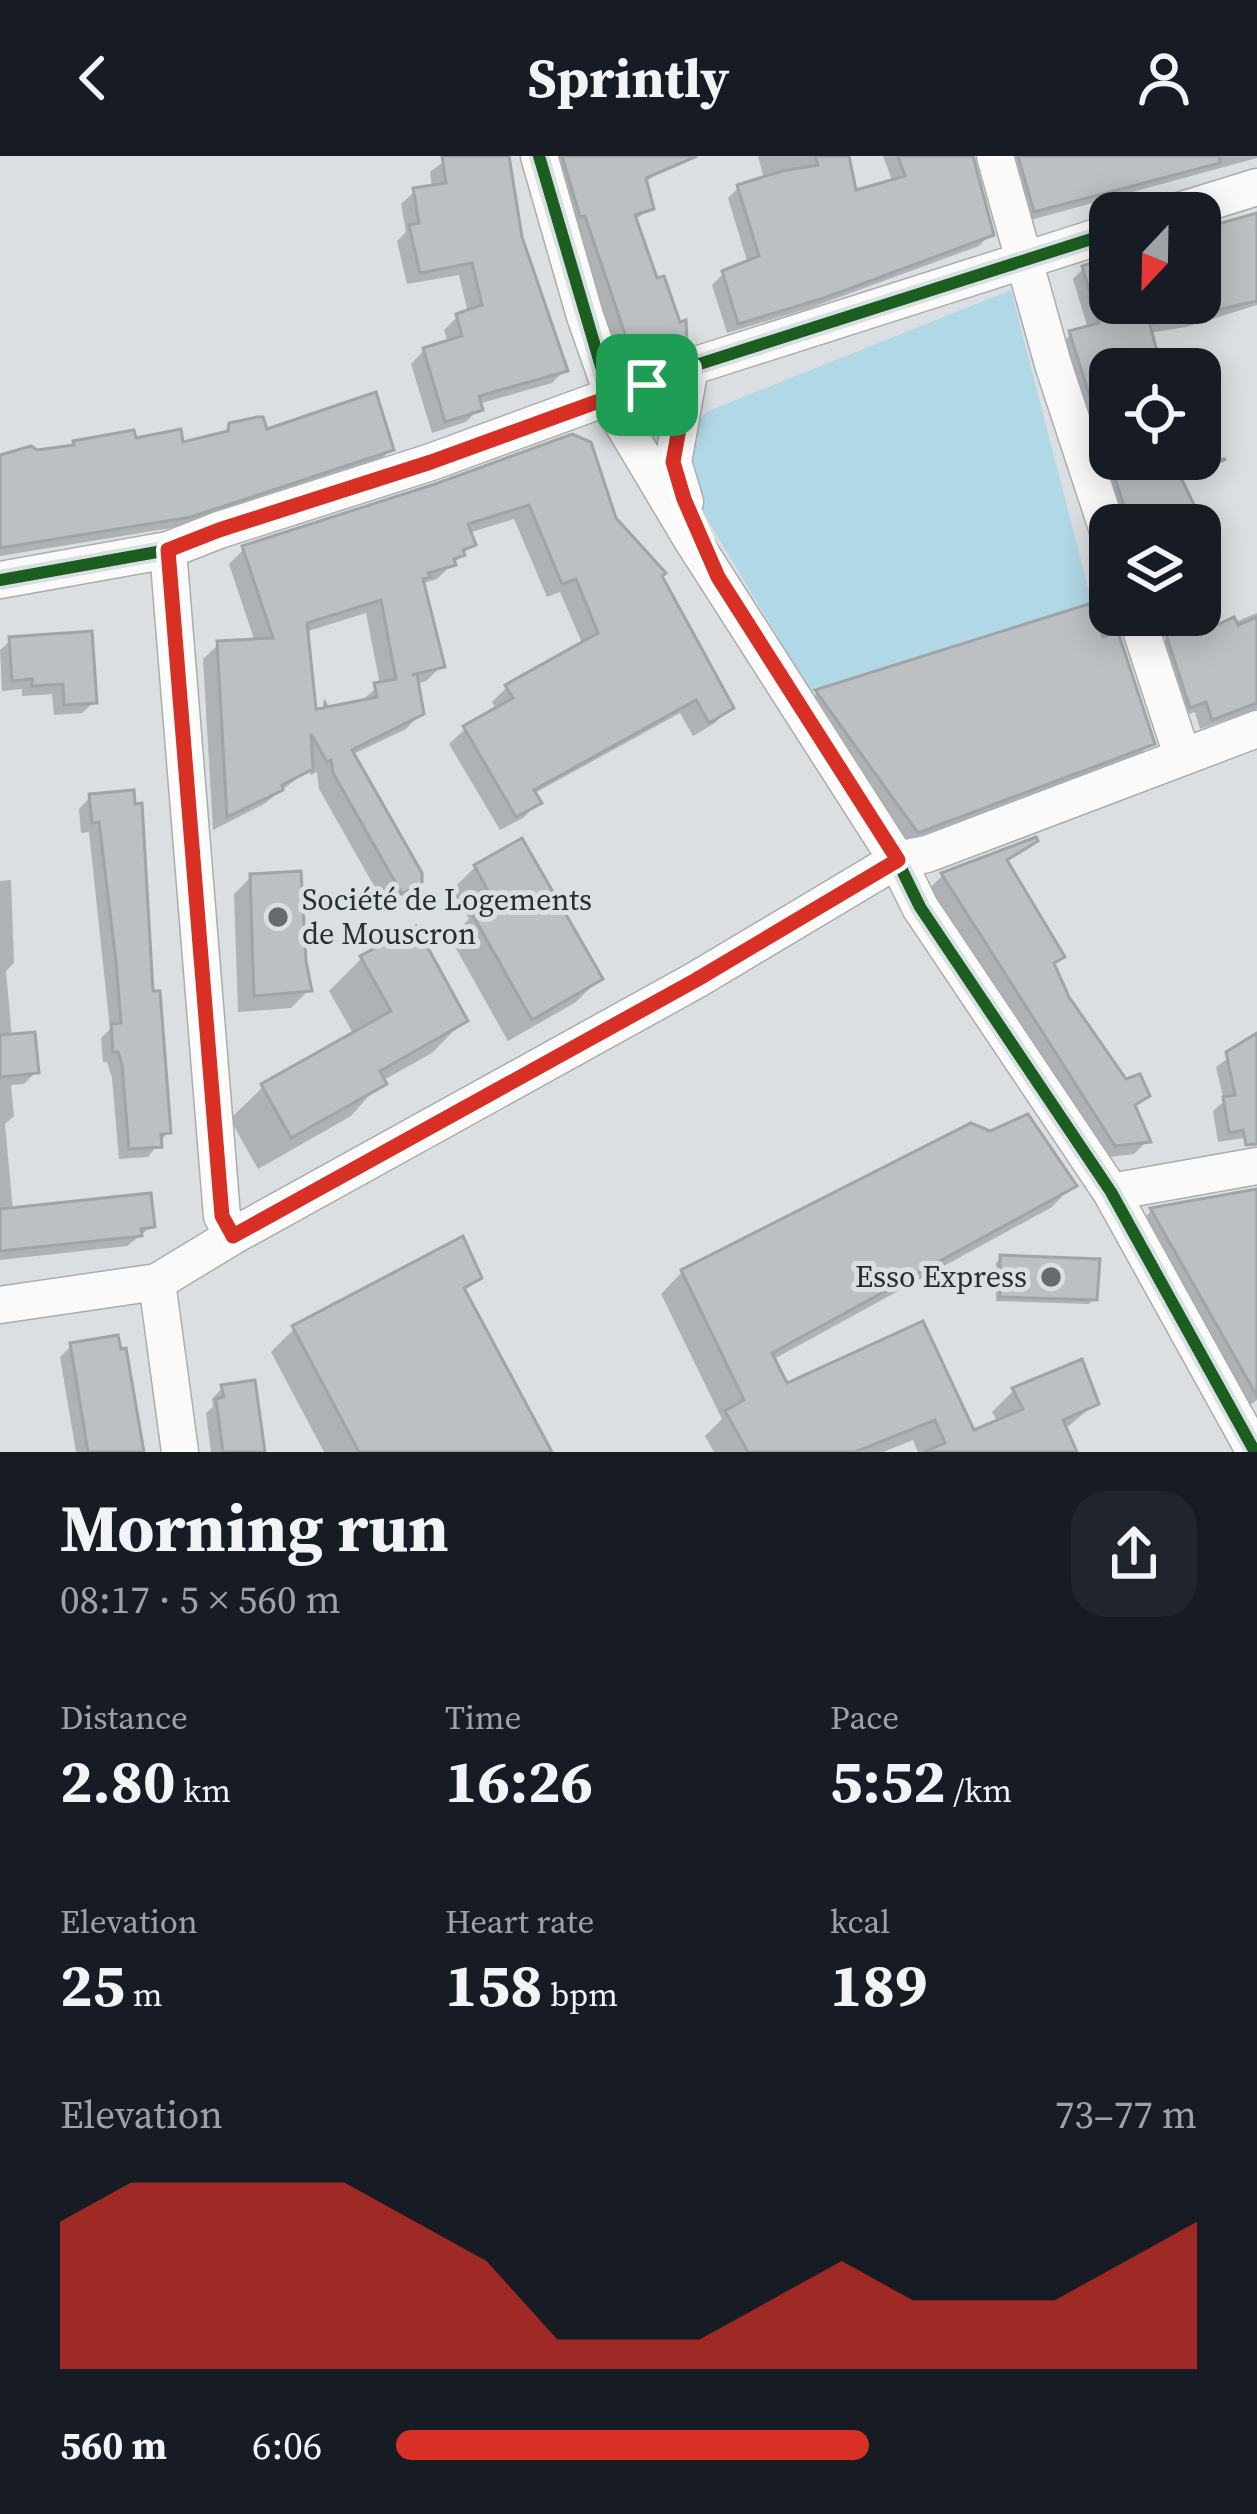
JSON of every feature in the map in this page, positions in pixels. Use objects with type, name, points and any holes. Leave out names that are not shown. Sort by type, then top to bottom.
[{"type":"street","points":[[539,156],[610,397],[623,424],[898,860],[920,908],[1112,1192],[1255,1452]]},
{"type":"street","points":[[995,156],[1053,364],[1099,504]]},
{"type":"street","points":[[1221,198],[1257,187]]},
{"type":"street","points":[[0,580],[168,550],[690,368],[1089,239]]},
{"type":"street","points":[[690,368],[673,462],[718,577]]},
{"type":"street","points":[[168,550],[222,1216],[233,1236]]},
{"type":"street","points":[[1143,636],[1182,755]]},
{"type":"street","points":[[0,1305],[157,1282],[696,980],[898,860],[927,854],[1257,729]]},
{"type":"street","points":[[1112,1192],[1257,1166]]},
{"type":"street","points":[[157,1282],[180,1452]]},
{"type":"shaded area","points":[[1011,290],[1089,604],[811,692],[687,486],[689,432],[708,411]]},
{"type":"building","points":[[442,156],[509,156],[522,237],[568,371],[479,396],[483,410],[445,422],[423,348],[462,336],[456,314],[482,305],[472,263],[420,273],[409,225],[419,223],[413,188],[446,183]]},
{"type":"building","points":[[562,156],[697,156],[646,178],[654,209],[635,215],[657,278],[664,276],[680,322],[686,320],[687,344],[643,360],[636,337],[627,340]]},
{"type":"building","points":[[815,156],[849,156],[856,190],[905,176],[898,156],[973,156],[994,235],[824,298],[738,324],[722,271],[759,256],[737,185],[818,165]]},
{"type":"building","points":[[1018,156],[1219,156],[1220,163],[1110,192],[1089,192],[1089,198],[1034,212]]},
{"type":"building","points":[[1257,213],[1257,301],[1221,309],[1221,223]]},
{"type":"building","points":[[1089,264],[1089,289],[1082,266]]},
{"type":"building","points":[[1095,324],[1154,324],[1150,325],[1156,348],[1089,348],[1089,394],[1069,331]]},
{"type":"building","points":[[376,392],[394,450],[191,517],[0,548],[0,455],[31,446],[37,450],[74,445],[73,441],[134,430],[136,438],[181,429],[183,442],[228,431],[229,423],[257,417],[263,417],[267,429]]},
{"type":"building","points":[[572,434],[591,442],[616,518],[666,573],[662,576],[734,708],[709,723],[696,700],[534,790],[542,803],[516,817],[463,726],[513,698],[505,685],[598,633],[576,579],[562,584],[529,505],[468,524],[476,545],[454,559],[456,565],[423,579],[445,667],[412,675],[417,674],[424,714],[352,750],[422,873],[422,882],[402,894],[333,773],[331,760],[327,762],[311,734],[313,769],[282,785],[283,790],[227,817],[217,641],[273,638],[242,546]],"holes":[[[381,600],[396,679],[374,683],[377,697],[327,707],[325,703],[324,708],[316,709],[307,623]]]},
{"type":"building","points":[[1116,480],[1182,480],[1194,504],[1123,504]]},
{"type":"building","points":[[1089,604],[1089,636],[1119,636],[1155,744],[918,833],[815,690]]},
{"type":"building","points":[[1234,617],[1238,625],[1257,617],[1257,703],[1212,720],[1206,702],[1190,708],[1166,636],[1221,636],[1221,623]]},
{"type":"building","points":[[92,631],[97,703],[64,705],[63,684],[32,686],[32,679],[12,681],[9,637]]},
{"type":"building","points":[[134,790],[135,804],[142,803],[153,991],[160,991],[171,1133],[161,1134],[162,1147],[129,1149],[122,1065],[118,1052],[113,1052],[111,1024],[121,1023],[116,962],[99,822],[92,823],[89,794]]},
{"type":"building","points":[[1036,837],[1038,841],[1007,860],[1065,957],[1054,963],[1069,997],[1126,1079],[1140,1074],[1150,1096],[1135,1105],[1151,1142],[1115,1146],[941,873]]},
{"type":"building","points":[[522,838],[603,979],[532,1020],[471,912],[493,900],[474,865]]},
{"type":"building","name":"Société de Logements de Mouscron","points":[[301,871],[312,991],[254,996],[250,874]]},
{"type":"building","points":[[416,926],[468,1021],[380,1071],[387,1084],[291,1138],[261,1084],[391,1011],[360,956]]},
{"type":"building","points":[[35,1032],[39,1073],[0,1077],[0,1035]]},
{"type":"building","points":[[1257,1033],[1257,1144],[1246,1145],[1243,1130],[1229,1133],[1223,1097],[1235,1095],[1226,1052]]},
{"type":"building","points":[[1028,1114],[1077,1186],[772,1353],[787,1383],[923,1321],[974,1430],[1023,1409],[1012,1388],[1082,1359],[1099,1404],[1063,1420],[1077,1452],[924,1452],[945,1443],[935,1420],[855,1452],[748,1452],[725,1411],[744,1400],[681,1270],[971,1123],[990,1131]]},
{"type":"building","points":[[1257,1189],[1257,1396],[1150,1208]]},
{"type":"building","points":[[151,1193],[155,1227],[141,1229],[142,1236],[0,1251],[0,1209]]},
{"type":"building","points":[[463,1236],[482,1278],[464,1288],[552,1452],[359,1452],[292,1326]]},
{"type":"building","points":[[1000,1255],[1100,1259],[1097,1300],[1000,1297]]},
{"type":"building","points":[[118,1335],[121,1349],[126,1348],[144,1452],[88,1452],[70,1343]]},
{"type":"building","points":[[255,1380],[265,1452],[223,1452],[216,1399],[224,1397],[221,1385]]},
{"type":"cycle path","points":[[539,156],[610,397]]},
{"type":"cycle path","points":[[0,580],[168,550],[431,462],[690,367],[1089,240]]},
{"type":"cycle path","points":[[718,577],[897,860],[920,907],[1111,1192],[1255,1452]]},
{"type":"place","name":"Société de Logements de Mouscron","points":[[278,917]]},
{"type":"place","name":"Esso Express","points":[[1051,1277]]},
{"type":"route","points":[[690,368],[673,462],[684,499],[718,577],[898,860],[696,980],[233,1236],[222,1216],[168,550],[647,385],[690,368]]}]
